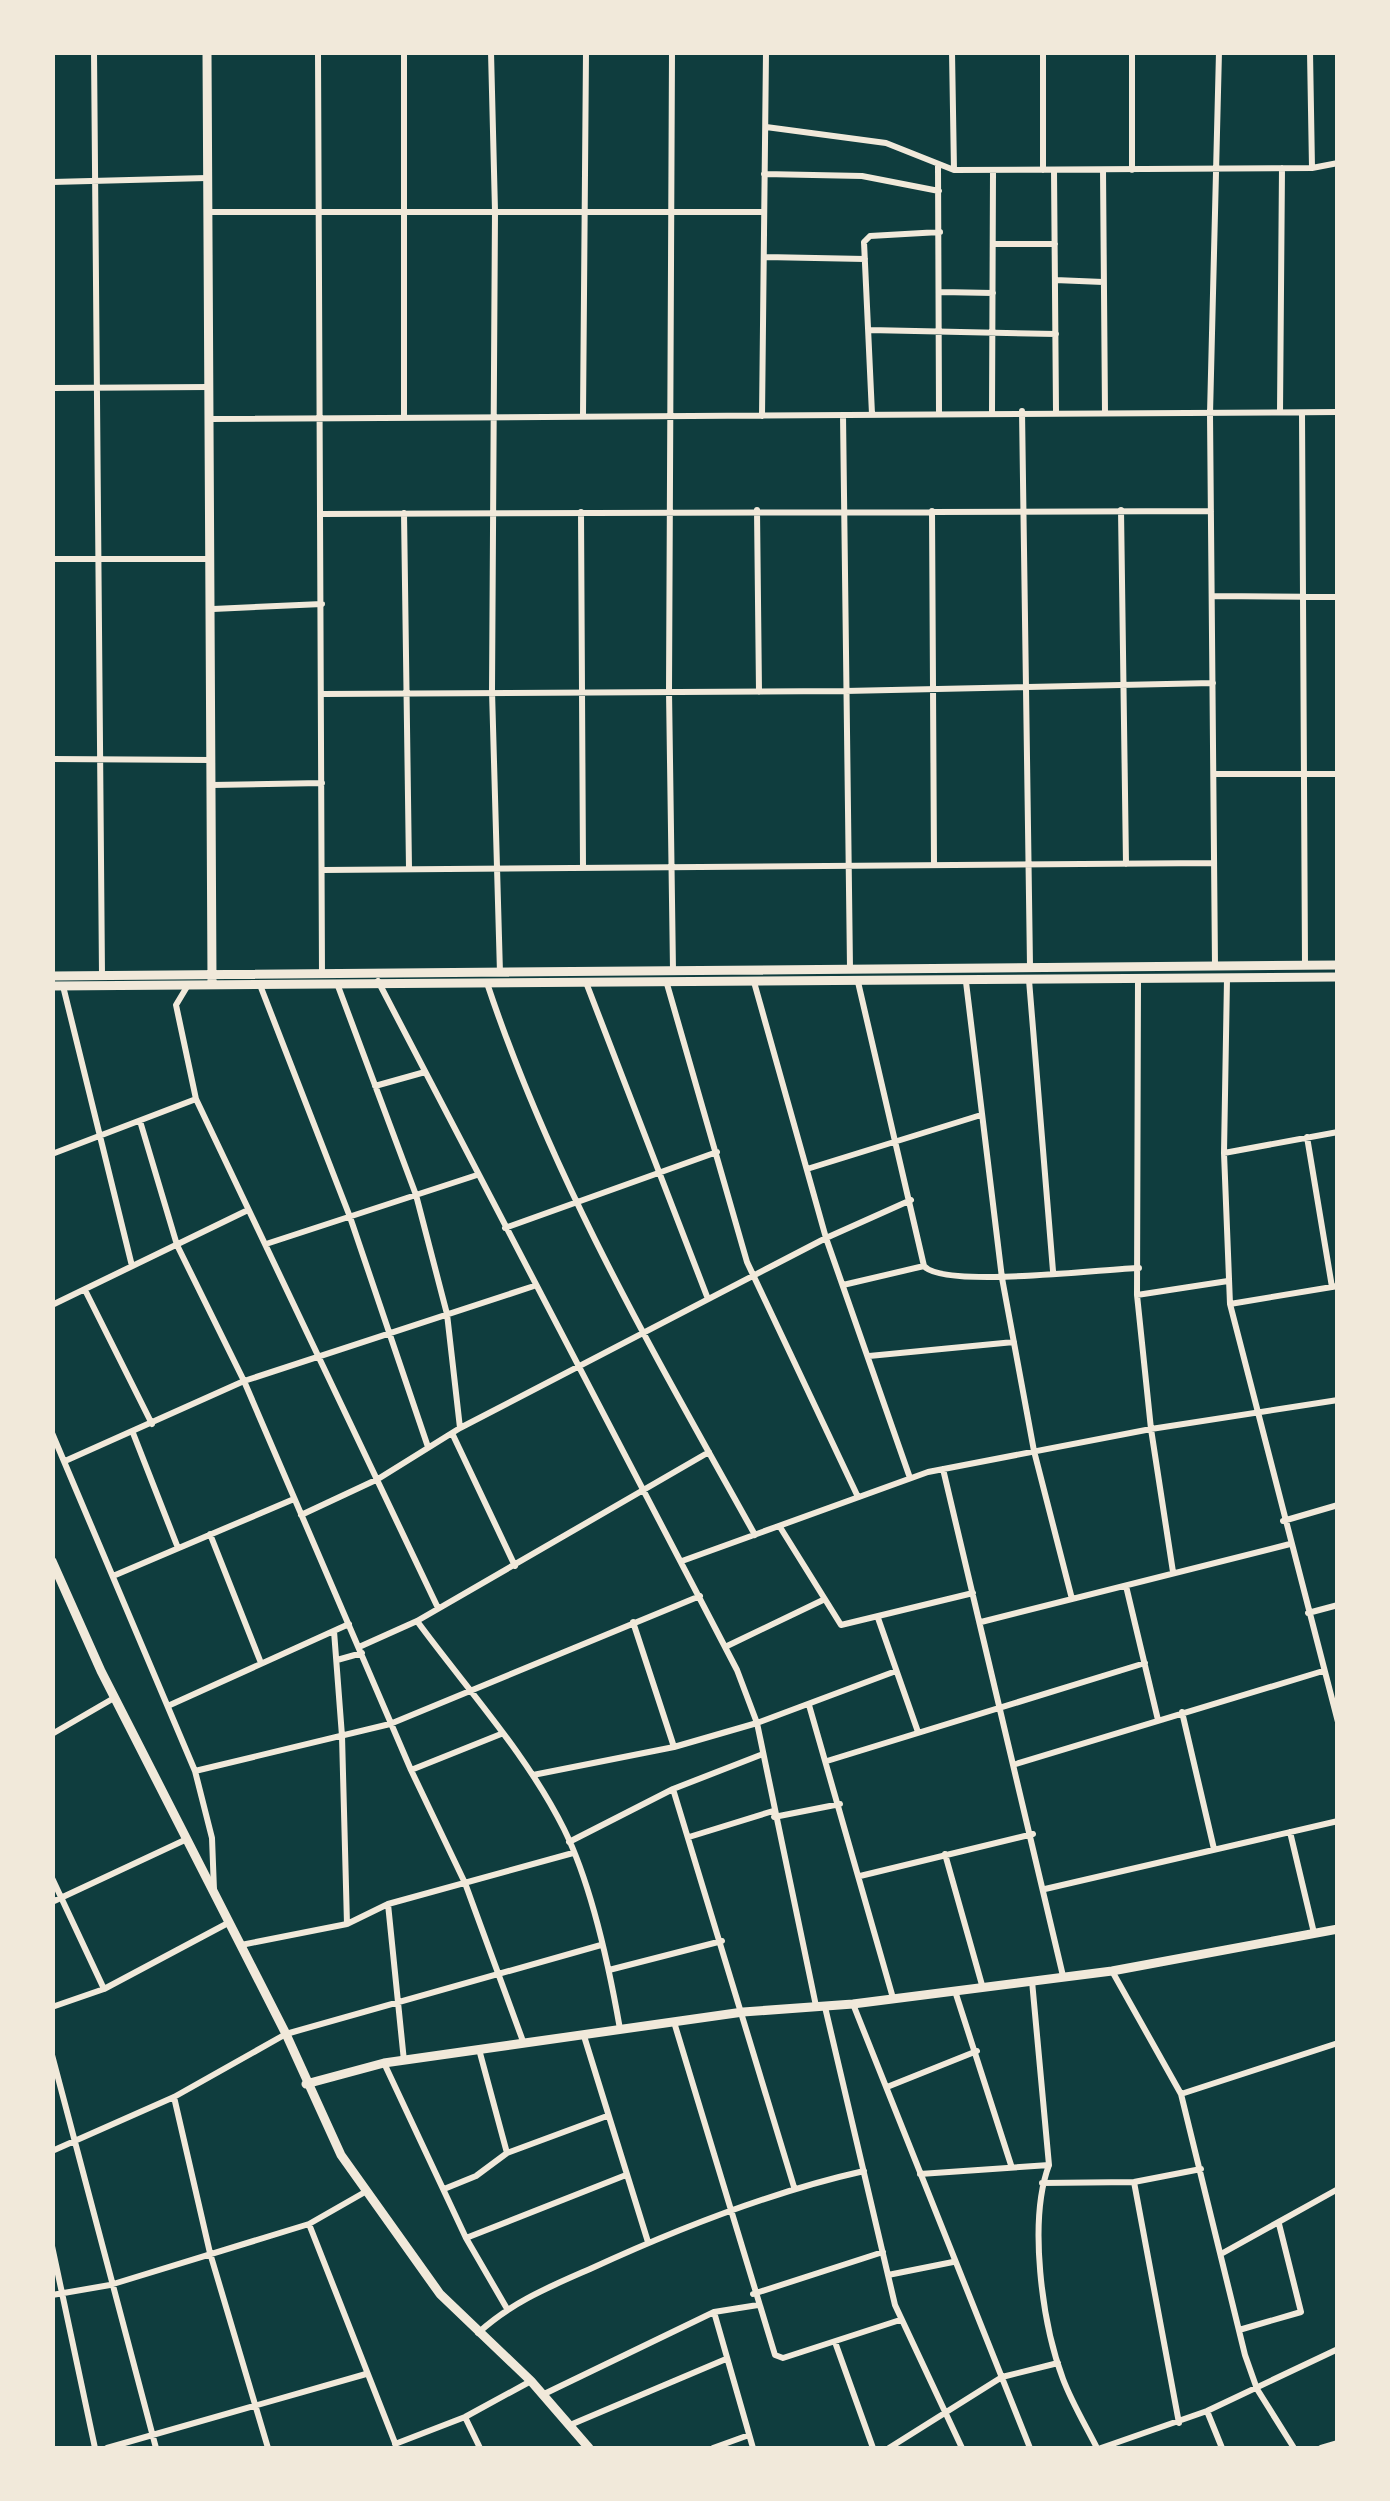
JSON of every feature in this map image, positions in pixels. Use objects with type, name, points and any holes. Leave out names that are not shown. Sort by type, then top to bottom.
[{"type":"street","points":[[94,52],[95,559],[102,976]]},
{"type":"street","points":[[206,52],[212,987]]},
{"type":"street","points":[[318,52],[322,974]]},
{"type":"street","points":[[404,52],[404,418]]},
{"type":"street","points":[[491,52],[495,212],[492,691],[500,974]]},
{"type":"street","points":[[584,416],[586,52]]},
{"type":"street","points":[[672,52],[669,691],[674,970]]},
{"type":"street","points":[[762,416],[766,52]]},
{"type":"street","points":[[952,52],[954,170]]},
{"type":"street","points":[[1043,52],[1043,170]]},
{"type":"street","points":[[1132,52],[1132,170]]},
{"type":"street","points":[[1215,966],[1210,414],[1219,52]]},
{"type":"street","points":[[1310,52],[1312,168]]},
{"type":"street","points":[[766,127],[886,143],[954,170],[1312,168],[1338,164]]},
{"type":"street","points":[[938,166],[939,412]]},
{"type":"street","points":[[1280,412],[1282,168]]},
{"type":"street","points":[[1054,170],[1056,412]]},
{"type":"street","points":[[1103,170],[1105,412]]},
{"type":"street","points":[[992,412],[994,171]]},
{"type":"street","points":[[764,174],[862,176],[938,191]]},
{"type":"street","points":[[52,182],[207,178]]},
{"type":"street","points":[[208,212],[764,212]]},
{"type":"street","points":[[872,414],[866,238],[940,232]]},
{"type":"street","points":[[993,244],[1055,244]]},
{"type":"street","points":[[765,257],[865,259]]},
{"type":"street","points":[[1056,280],[1103,282]]},
{"type":"street","points":[[941,292],[994,293]]},
{"type":"street","points":[[869,330],[1056,334]]},
{"type":"street","points":[[52,388],[208,387]]},
{"type":"street","points":[[1022,411],[1030,966]]},
{"type":"street","points":[[210,418],[1338,412]]},
{"type":"street","points":[[1302,413],[1305,966]]},
{"type":"street","points":[[843,415],[850,968]]},
{"type":"street","points":[[321,514],[844,509],[1211,511]]},
{"type":"street","points":[[757,510],[759,692]]},
{"type":"street","points":[[1121,510],[1126,864]]},
{"type":"street","points":[[582,512],[583,868]]},
{"type":"street","points":[[932,512],[934,862]]},
{"type":"street","points":[[404,513],[409,868]]},
{"type":"street","points":[[52,558],[212,559]]},
{"type":"street","points":[[1212,596],[1338,597]]},
{"type":"street","points":[[212,609],[322,604]]},
{"type":"street","points":[[323,694],[845,691],[1213,683]]},
{"type":"street","points":[[52,758],[213,760]]},
{"type":"street","points":[[1214,774],[1338,774]]},
{"type":"street","points":[[212,785],[322,783]]},
{"type":"street","points":[[323,870],[934,862],[1028,866],[1214,863]]},
{"type":"street","points":[[52,976],[188,981],[212,987],[966,982],[1228,979],[1305,966],[1338,965]]},
{"type":"street","points":[[132,1266],[58,986],[188,981],[212,974],[1030,966],[1215,966],[1338,977]]},
{"type":"street","points":[[832,969],[832,983]]},
{"type":"street","points":[[375,973],[577,1370],[726,1647],[756,1723],[820,2007],[900,2320],[962,2448]]},
{"type":"street","points":[[1228,979],[1224,1153],[1230,1304],[1338,1722]]},
{"type":"street","points":[[1028,980],[1053,1271]]},
{"type":"street","points":[[1138,980],[1137,1295],[1151,1429],[1173,1572]]},
{"type":"street","points":[[188,981],[176,1005],[196,1099],[438,1608]]},
{"type":"street","points":[[754,982],[826,1238],[910,1478]]},
{"type":"street","points":[[858,982],[898,1140],[924,1266],[939,1277],[1002,1278],[1053,1271],[1139,1268]]},
{"type":"street","points":[[966,982],[1002,1278],[1034,1451],[1072,1599]]},
{"type":"street","points":[[667,984],[753,1276],[858,1497]]},
{"type":"street","points":[[260,985],[392,1332],[428,1447]]},
{"type":"street","points":[[587,985],[708,1299]]},
{"type":"street","points":[[338,986],[416,1195],[447,1314],[456,1431],[514,1566]]},
{"type":"street","points":[[488,986],[577,1204],[640,1334],[754,1535]]},
{"type":"street","points":[[375,1086],[424,1072]]},
{"type":"street","points":[[52,1154],[196,1099]]},
{"type":"street","points":[[807,1169],[981,1115]]},
{"type":"street","points":[[140,1122],[177,1244],[244,1382],[410,1770],[465,1882],[524,2045]]},
{"type":"street","points":[[1224,1153],[1338,1132]]},
{"type":"street","points":[[1230,1304],[1335,1287],[1307,1137]]},
{"type":"street","points":[[505,1228],[716,1152]]},
{"type":"street","points":[[266,1244],[477,1175]]},
{"type":"street","points":[[301,1515],[378,1479],[456,1431],[640,1334],[826,1238],[910,1200]]},
{"type":"street","points":[[52,1305],[248,1210]]},
{"type":"street","points":[[843,1286],[924,1266]]},
{"type":"street","points":[[1137,1295],[1228,1281]]},
{"type":"street","points":[[65,1461],[244,1382],[319,1354],[534,1286]]},
{"type":"street","points":[[85,1290],[152,1424]]},
{"type":"street","points":[[869,1356],[1014,1342]]},
{"type":"street","points":[[682,1561],[942,1469],[1151,1429],[1338,1400]]},
{"type":"street","points":[[133,1433],[178,1548]]},
{"type":"street","points":[[53,1436],[195,1771],[212,1838],[214,1893]]},
{"type":"street","points":[[337,1660],[514,1566],[709,1452]]},
{"type":"street","points":[[942,1469],[1016,1764],[1063,1976]]},
{"type":"street","points":[[113,1576],[294,1499]]},
{"type":"street","points":[[1283,1521],[1338,1505]]},
{"type":"street","points":[[780,1526],[841,1626],[973,1593]]},
{"type":"street","points":[[210,1534],[261,1663]]},
{"type":"street","points":[[981,1622],[1290,1544]]},
{"type":"street","points":[[52,1561],[114,1698],[286,2034],[341,2155],[440,2294],[531,2380],[590,2448]]},
{"type":"street","points":[[1126,1586],[1158,1720]]},
{"type":"street","points":[[195,1771],[390,1724],[700,1596]]},
{"type":"street","points":[[726,1647],[824,1600]]},
{"type":"street","points":[[1308,1613],[1338,1605]]},
{"type":"street","points":[[878,1618],[918,1732]]},
{"type":"street","points":[[417,1620],[533,1775],[570,1842],[609,1970],[620,2029]]},
{"type":"street","points":[[634,1622],[674,1747]]},
{"type":"street","points":[[170,1705],[349,1624]]},
{"type":"street","points":[[334,1631],[342,1736],[347,1924]]},
{"type":"street","points":[[828,1762],[1145,1663]]},
{"type":"street","points":[[1016,1764],[1323,1671]]},
{"type":"street","points":[[533,1775],[674,1747],[756,1723],[896,1672]]},
{"type":"street","points":[[52,1734],[114,1698]]},
{"type":"street","points":[[809,1705],[893,1998]]},
{"type":"street","points":[[1182,1712],[1214,1849]]},
{"type":"street","points":[[410,1770],[502,1734]]},
{"type":"street","points":[[570,1842],[674,1789],[763,1754]]},
{"type":"street","points":[[674,1789],[794,2187]]},
{"type":"street","points":[[688,1836],[774,1814],[840,1804]]},
{"type":"street","points":[[1045,1889],[1338,1821]]},
{"type":"street","points":[[1290,1832],[1314,1933]]},
{"type":"street","points":[[860,1876],[1032,1834]]},
{"type":"street","points":[[52,1902],[188,1838]]},
{"type":"street","points":[[239,1946],[347,1924],[388,1904],[573,1853]]},
{"type":"street","points":[[945,1854],[982,1985]]},
{"type":"street","points":[[52,1878],[104,1989]]},
{"type":"street","points":[[388,1904],[401,2002],[404,2062]]},
{"type":"street","points":[[52,2006],[104,1989],[228,1923]]},
{"type":"street","points":[[306,2084],[384,2063],[743,2012],[854,2004],[1112,1971],[1338,1929]]},
{"type":"street","points":[[609,1970],[722,1941]]},
{"type":"street","points":[[52,2151],[174,2096],[286,2034],[601,1945]]},
{"type":"street","points":[[1112,1971],[1181,2094],[1239,2330],[1258,2389],[1294,2448]]},
{"type":"street","points":[[1032,1980],[1048,2165],[1042,2183],[1041,2261],[1058,2363],[1099,2448],[1208,2411],[1338,2349]]},
{"type":"street","points":[[954,1989],[1011,2166]]},
{"type":"street","points":[[854,2004],[953,2262],[1030,2448]]},
{"type":"street","points":[[674,2022],[735,2210],[754,2294],[778,2358],[900,2320]]},
{"type":"street","points":[[584,2036],[648,2242]]},
{"type":"street","points":[[1181,2094],[1338,2044]]},
{"type":"street","points":[[887,2087],[976,2051]]},
{"type":"street","points":[[480,2052],[507,2153]]},
{"type":"street","points":[[52,2055],[156,2448]]},
{"type":"street","points":[[384,2063],[466,2238],[506,2307]]},
{"type":"street","points":[[174,2096],[210,2253],[268,2448]]},
{"type":"street","points":[[444,2189],[476,2176],[507,2153],[606,2116]]},
{"type":"street","points":[[920,2174],[1048,2165]]},
{"type":"street","points":[[1042,2183],[1134,2182],[1201,2169]]},
{"type":"street","points":[[478,2334],[506,2307],[648,2242],[794,2187],[864,2171]]},
{"type":"street","points":[[466,2238],[626,2174]]},
{"type":"street","points":[[1134,2182],[1179,2422]]},
{"type":"street","points":[[1221,2254],[1338,2189]]},
{"type":"street","points":[[52,2295],[110,2285],[308,2224],[365,2192]]},
{"type":"street","points":[[308,2224],[396,2446],[465,2417],[531,2380]]},
{"type":"street","points":[[1239,2330],[1301,2312],[1279,2224]]},
{"type":"street","points":[[52,2246],[95,2448]]},
{"type":"street","points":[[754,2294],[883,2252]]},
{"type":"street","points":[[888,2275],[953,2262]]},
{"type":"street","points":[[542,2394],[714,2312],[758,2305]]},
{"type":"street","points":[[714,2312],[753,2448]]},
{"type":"street","points":[[835,2342],[873,2448]]},
{"type":"street","points":[[570,2425],[726,2358]]},
{"type":"street","points":[[889,2448],[1002,2377],[1058,2363]]},
{"type":"street","points":[[107,2448],[366,2374]]},
{"type":"street","points":[[1208,2411],[1222,2448]]},
{"type":"street","points":[[465,2417],[480,2448]]},
{"type":"street","points":[[713,2448],[748,2434]]},
{"type":"street","points":[[1321,2448],[1338,2442]]}]
